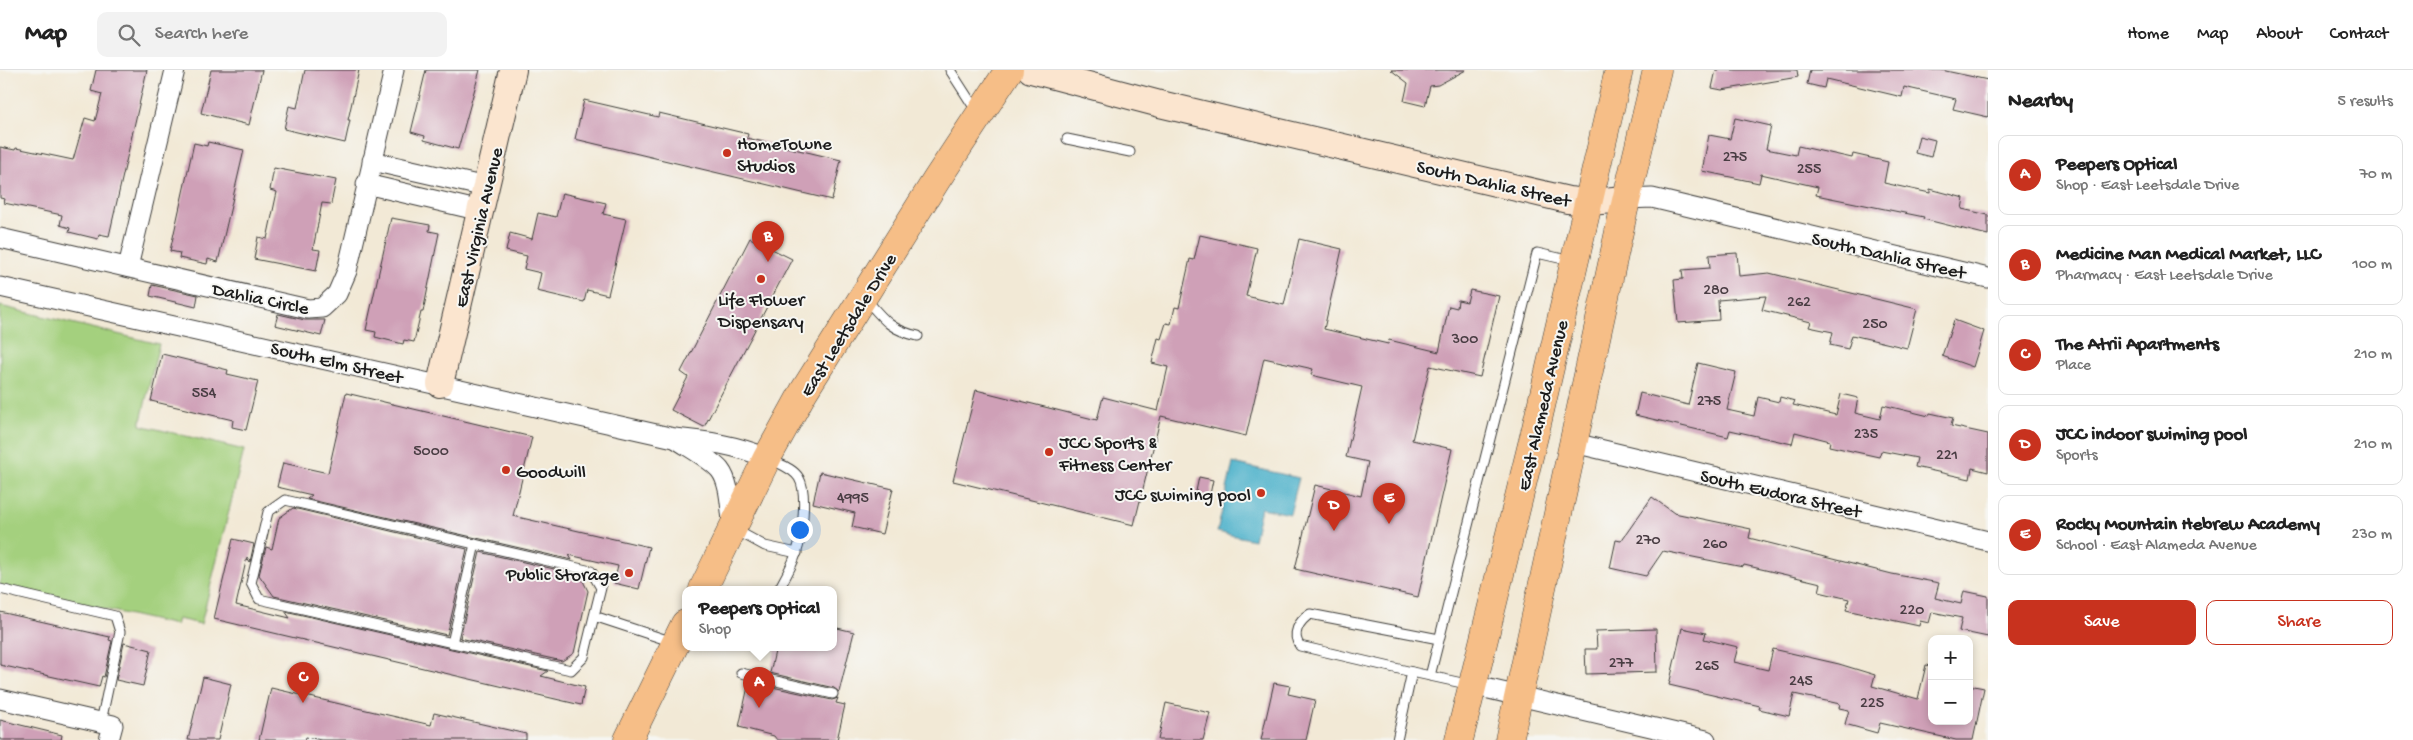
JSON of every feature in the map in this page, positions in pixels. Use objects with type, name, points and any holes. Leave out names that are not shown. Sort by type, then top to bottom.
[{"type":"main road","name":"East Leetsdale Drive","points":[[704,586],[767,458],[809,383],[978,115],[1009,70]]},
{"type":"main road","name":"East Alameda Avenue","points":[[1459,740],[1619,70]]},
{"type":"main road","name":"East Alameda Avenue","points":[[1509,740],[1626,200],[1657,70]]},
{"type":"main road","points":[[628,740],[681,634]]},
{"type":"street","points":[[128,267],[174,70]]},
{"type":"street","name":"Dahlia Circle","points":[[0,238],[308,309],[322,308],[337,294],[345,277],[394,70]]},
{"type":"street","name":"East Virginia Avenue","points":[[440,384],[513,70]]},
{"type":"street","name":"South Dahlia Street","points":[[1031,70],[1160,104],[1568,200],[1589,202],[1652,198],[1988,278]]},
{"type":"street","points":[[372,160],[483,199]]},
{"type":"street","points":[[366,184],[483,199]]},
{"type":"street","name":"South Elm Street","points":[[0,287],[440,384],[674,438],[722,443],[767,458]]},
{"type":"street","name":"South Elm Street","points":[[674,438],[713,463],[721,471],[727,489],[733,528]]},
{"type":"street","name":"South Eudora Street","points":[[1574,443],[1988,540]]},
{"type":"street","points":[[1472,685],[1706,740]]},
{"type":"street","points":[[0,699],[108,729]]},
{"type":"lane","points":[[950,70],[978,115]]},
{"type":"lane","points":[[1067,139],[1130,152]]},
{"type":"lane","points":[[1430,676],[1536,253],[1574,262]]},
{"type":"lane","points":[[863,296],[889,326],[904,333],[918,336]]},
{"type":"lane","points":[[767,458],[790,469],[798,476],[804,489],[804,503],[797,552],[780,586]]},
{"type":"lane","points":[[285,500],[591,571],[601,588],[594,616],[584,658],[571,670],[259,599],[251,584],[268,512],[285,500]]},
{"type":"lane","points":[[733,528],[765,546],[797,552]]},
{"type":"lane","points":[[452,643],[475,544]]},
{"type":"lane","points":[[0,589],[115,616],[120,632],[108,729]]},
{"type":"lane","points":[[1439,639],[1310,614],[1301,620],[1296,632],[1296,641],[1300,646],[1472,685]]},
{"type":"lane","points":[[594,616],[681,634]]},
{"type":"lane","points":[[1397,740],[1412,672]]},
{"type":"lane","points":[[740,673],[834,694]]},
{"type":"green space","points":[[0,306],[159,344],[140,425],[244,450],[201,624],[178,619],[176,625],[0,586]]},
{"type":"water","name":"JCC swiming pool","points":[[1233,463],[1299,478],[1290,514],[1261,508],[1254,540],[1217,532]]},
{"type":"building","points":[[96,70],[147,70],[109,236],[99,234],[98,239],[69,232],[70,228],[60,225],[62,215],[4,203],[5,199],[0,198],[0,147],[15,150],[16,148],[73,160],[85,118],[95,121],[102,94],[91,91]]},
{"type":"building","points":[[211,70],[262,70],[249,125],[201,113]]},
{"type":"building","points":[[305,70],[359,70],[345,143],[284,129],[289,106],[297,108]]},
{"type":"building","points":[[426,70],[480,70],[458,149],[424,140],[425,136],[411,132]]},
{"type":"building","points":[[1391,70],[1466,70],[1438,85],[1430,86],[1425,106],[1404,101],[1408,83]]},
{"type":"building","points":[[1716,70],[1797,70],[1798,77],[1722,90],[1712,88]]},
{"type":"building","points":[[1810,70],[1941,70],[1988,80],[1988,117],[1953,109],[1956,99],[1904,87],[1902,97],[1826,79],[1824,88],[1807,84]]},
{"type":"building","points":[[584,100],[658,117],[659,113],[748,134],[747,138],[841,160],[832,200],[575,139]]},
{"type":"building","points":[[1735,118],[1771,126],[1766,149],[1796,155],[1798,146],[1852,158],[1853,154],[1888,162],[1884,183],[1930,193],[1930,189],[1964,198],[1962,209],[1988,215],[1988,235],[1923,219],[1924,217],[1816,195],[1818,187],[1761,174],[1759,183],[1702,171],[1709,135],[1730,139]]},
{"type":"building","points":[[1919,136],[1935,140],[1931,157],[1915,153]]},
{"type":"building","points":[[208,142],[244,150],[218,262],[208,259],[207,264],[179,258],[180,253],[170,251],[194,143],[207,146]]},
{"type":"building","points":[[274,168],[336,180],[331,204],[322,203],[313,249],[320,250],[316,271],[254,259],[258,237],[267,239],[277,192],[270,190]]},
{"type":"building","points":[[562,193],[606,203],[603,214],[626,219],[608,295],[587,290],[584,302],[537,291],[541,273],[524,269],[527,256],[506,251],[510,233],[532,239],[538,213],[556,217]]},
{"type":"building","points":[[391,218],[430,225],[429,231],[439,233],[423,312],[421,312],[414,342],[404,340],[403,344],[375,337],[376,332],[366,330]]},
{"type":"building","points":[[1200,235],[1257,248],[1246,296],[1284,305],[1299,239],[1342,249],[1324,329],[1388,344],[1389,340],[1439,352],[1449,306],[1457,308],[1458,300],[1467,302],[1470,290],[1499,296],[1480,377],[1430,366],[1412,440],[1452,449],[1418,597],[1295,569],[1315,485],[1361,496],[1368,462],[1346,457],[1362,387],[1311,375],[1313,369],[1264,358],[1246,436],[1161,416],[1134,525],[953,481],[976,390],[1097,420],[1103,397],[1158,411],[1168,367],[1152,363],[1158,338],[1161,339],[1166,323],[1171,324],[1175,307],[1179,308],[1190,259],[1194,260]]},
{"type":"building","points":[[750,238],[792,259],[704,427],[671,410],[688,377],[681,372]]},
{"type":"building","points":[[1737,253],[1739,276],[1769,273],[1917,309],[1907,348],[1852,335],[1848,349],[1830,345],[1833,332],[1809,327],[1811,322],[1762,310],[1766,296],[1718,300],[1719,320],[1678,323],[1674,280],[1683,279],[1682,270],[1710,268],[1709,255]]},
{"type":"building","points":[[152,285],[198,295],[196,307],[150,296]]},
{"type":"building","points":[[278,314],[305,320],[325,320],[321,336],[275,325]]},
{"type":"building","points":[[1954,320],[1984,331],[1973,367],[1942,356]]},
{"type":"building","points":[[162,354],[228,370],[227,374],[258,381],[246,430],[232,427],[233,420],[151,401]]},
{"type":"building","points":[[1698,363],[1736,372],[1727,410],[1754,416],[1758,397],[1779,402],[1780,397],[1795,401],[1793,405],[1836,415],[1841,394],[1858,398],[1855,413],[1880,419],[1883,405],[1929,416],[1930,413],[1953,418],[1951,426],[1988,434],[1988,472],[1972,468],[1970,479],[1915,467],[1917,458],[1881,451],[1879,457],[1829,446],[1830,441],[1795,432],[1792,444],[1730,430],[1728,437],[1635,415],[1640,393],[1688,405]]},
{"type":"building","points":[[346,393],[532,437],[513,516],[649,547],[639,589],[614,583],[618,566],[569,555],[572,560],[307,499],[312,495],[277,487],[283,463],[328,473]]},
{"type":"building","points":[[820,472],[893,489],[882,534],[852,527],[855,513],[813,503]]},
{"type":"building","points":[[1199,477],[1213,480],[1209,499],[1195,496]]},
{"type":"building","points":[[1652,497],[1674,513],[1751,529],[1749,538],[1892,574],[1939,583],[1935,598],[1961,604],[1964,591],[1988,596],[1988,637],[1959,631],[1962,618],[1932,612],[1929,623],[1920,621],[1919,626],[1846,610],[1849,599],[1819,592],[1821,583],[1744,565],[1743,567],[1663,551],[1646,576],[1610,568],[1616,540],[1621,541]]},
{"type":"building","points":[[293,508],[467,549],[447,635],[274,596],[259,575],[266,547],[272,549],[279,518]]},
{"type":"building","points":[[233,539],[254,544],[250,562],[247,557],[236,605],[290,618],[285,611],[548,671],[541,676],[585,687],[581,705],[214,619]]},
{"type":"building","points":[[480,552],[580,575],[588,591],[574,653],[562,661],[460,638]]},
{"type":"building","points":[[0,612],[110,637],[109,640],[112,641],[104,677],[102,676],[99,687],[0,665]]},
{"type":"building","points":[[837,628],[854,632],[839,692],[834,688],[770,673],[775,651],[837,651]]},
{"type":"building","points":[[1682,628],[1706,633],[1704,639],[1738,647],[1734,662],[1768,670],[1773,649],[1839,664],[1875,675],[1872,686],[1918,699],[1926,665],[1928,665],[1928,725],[1973,725],[1973,686],[1984,688],[1973,740],[1956,740],[1880,723],[1877,733],[1845,724],[1849,710],[1839,708],[1840,704],[1794,694],[1789,716],[1759,709],[1760,706],[1669,685]]},
{"type":"building","points":[[1656,629],[1657,672],[1586,674],[1585,649],[1597,649],[1596,631]]},
{"type":"building","points":[[124,643],[151,650],[143,686],[116,680]]},
{"type":"building","points":[[203,677],[231,684],[218,740],[188,740]]},
{"type":"building","points":[[749,682],[832,700],[838,698],[836,703],[845,705],[837,740],[777,740],[774,736],[739,727]]},
{"type":"building","points":[[1274,683],[1290,686],[1288,694],[1315,700],[1306,740],[1261,740]]},
{"type":"building","points":[[271,688],[431,725],[434,713],[526,734],[526,740],[321,740],[306,737],[305,740],[259,740]]},
{"type":"building","points":[[1166,703],[1210,713],[1203,740],[1158,740]]},
{"type":"building","points":[[0,720],[62,735],[61,740],[0,740]]},
{"type":"place","name":"HomeTowne Studios","points":[[727,153]]},
{"type":"place","name":"Medicine Man Medical Market, LLC","points":[[768,262]]},
{"type":"place","name":"Life Flower Dispensary","points":[[761,279]]},
{"type":"place","name":"JCC Sports & Fitness Center","points":[[1049,452]]},
{"type":"place","name":"Goodwill","points":[[506,470]]},
{"type":"place","name":"JCC swiming pool","points":[[1261,493]]},
{"type":"place","name":"Rocky Mountain Hebrew Academy","points":[[1389,524]]},
{"type":"place","name":"JCC indoor swiming pool","points":[[1334,531]]},
{"type":"place","name":"Public Storage","points":[[629,573]]},
{"type":"place","name":"The Atrii Apartments","points":[[303,703]]},
{"type":"place","name":"Peepers Optical","points":[[759,708]]}]
